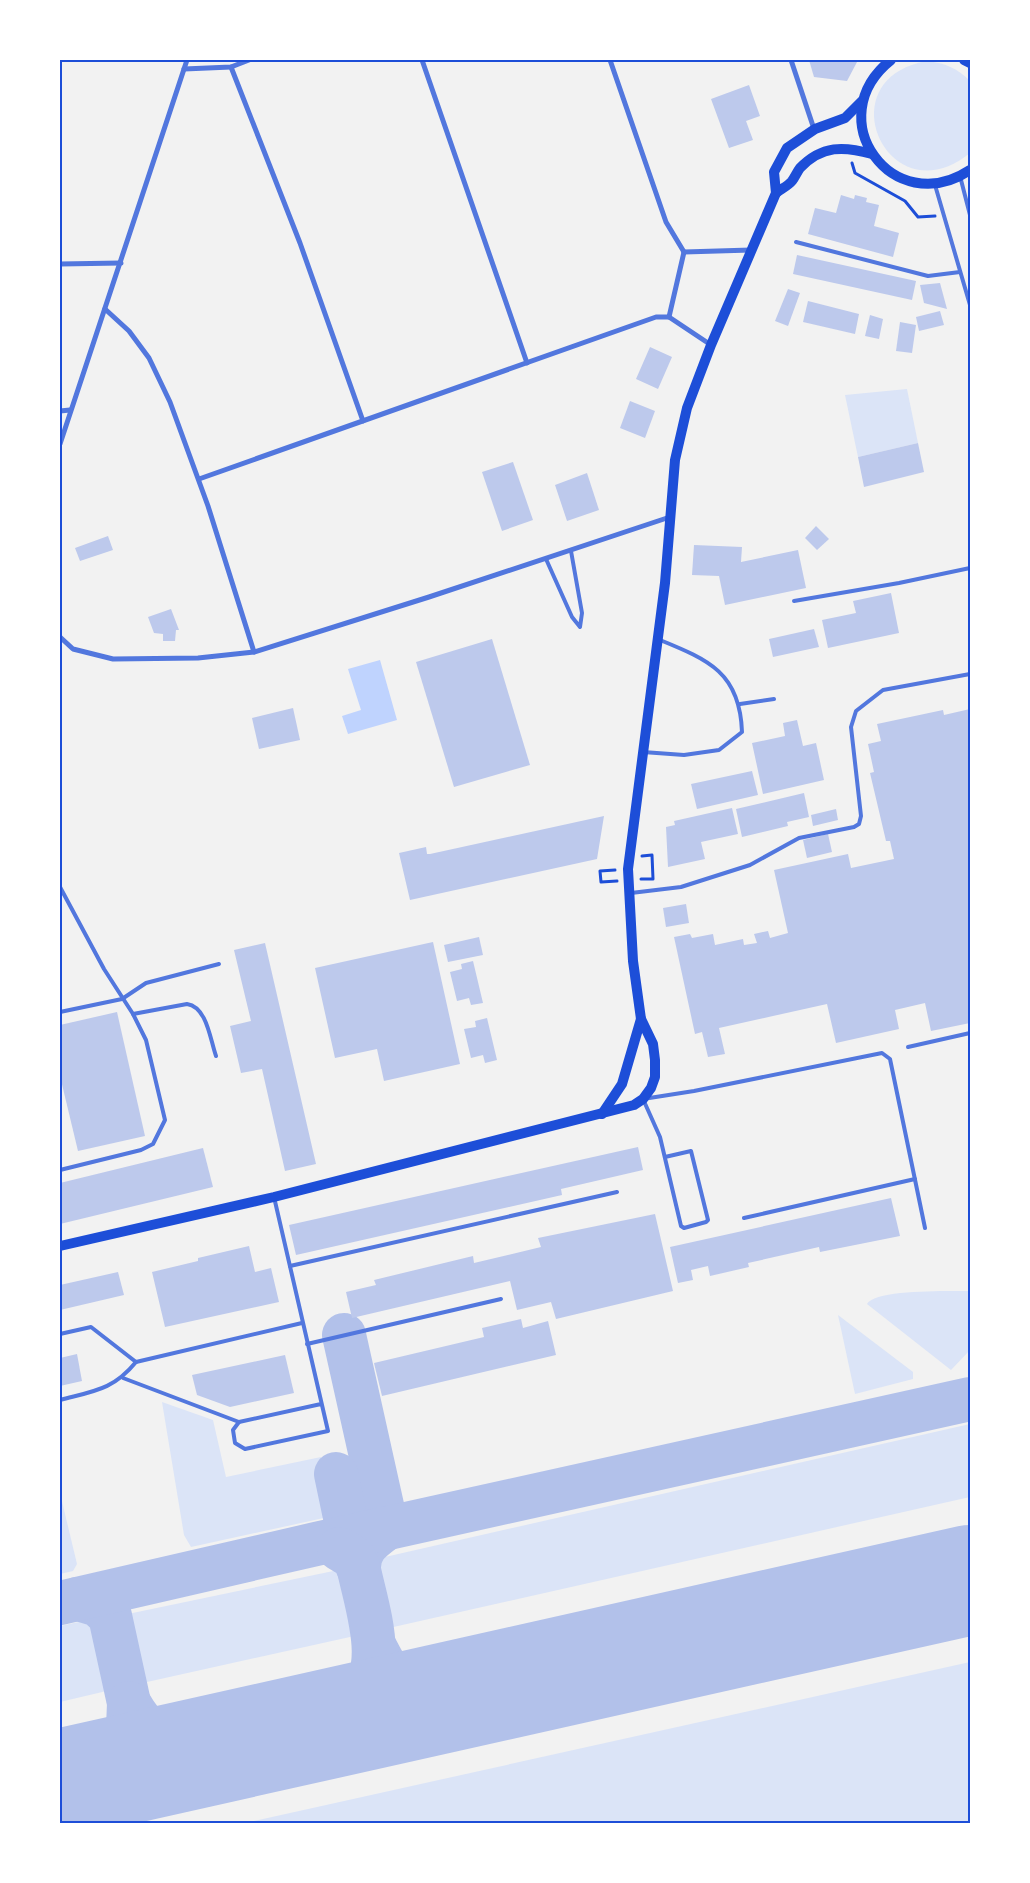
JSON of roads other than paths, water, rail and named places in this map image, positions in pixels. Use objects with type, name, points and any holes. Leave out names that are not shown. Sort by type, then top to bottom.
[{"type":"main road","points":[[891,60],[879,69],[868,84],[862,101],[860,119],[864,138],[872,154],[884,168],[900,178],[917,183],[935,184],[960,176],[970,170]]},
{"type":"main road","points":[[964,60],[970,64]]},
{"type":"main road","points":[[60,1246],[274,1197],[602,1114],[634,1105],[644,1099],[655,1077],[655,1060],[652,1044],[641,1019],[633,961],[629,856],[665,583],[675,460],[687,408],[710,345],[776,193],[774,172],[783,154],[798,138],[845,118],[862,101]]},
{"type":"main road","points":[[776,193],[791,183],[798,171],[808,160],[829,151],[849,147],[872,154]]},
{"type":"main road","points":[[602,1114],[622,1084],[641,1019]]},
{"type":"street","points":[[60,444],[187,60]]},
{"type":"street","points":[[184,69],[231,67],[249,60]]},
{"type":"street","points":[[422,60],[527,363]]},
{"type":"street","points":[[610,60],[666,222],[684,252],[668,317]]},
{"type":"street","points":[[790,60],[814,130]]},
{"type":"street","points":[[231,67],[300,243],[363,421]]},
{"type":"street","points":[[684,252],[751,250]]},
{"type":"street","points":[[60,264],[121,263]]},
{"type":"street","points":[[106,309],[129,331],[149,358],[170,402],[199,479],[254,652]]},
{"type":"street","points":[[199,479],[656,317],[668,317],[710,345]]},
{"type":"street","points":[[60,411],[70,410]]},
{"type":"street","points":[[60,637],[73,650],[113,659],[198,658],[254,652],[546,559],[670,516]]},
{"type":"lane","points":[[960,176],[970,215]]},
{"type":"lane","points":[[935,184],[970,305]]},
{"type":"lane","points":[[796,242],[928,276],[960,272]]},
{"type":"lane","points":[[546,559],[572,617],[580,626],[582,613],[571,550]]},
{"type":"lane","points":[[794,601],[899,583],[970,568]]},
{"type":"lane","points":[[643,752],[684,755],[720,750],[742,732],[740,704],[728,684],[710,662],[658,639]]},
{"type":"lane","points":[[629,893],[681,887],[750,865],[799,838],[854,827],[861,820],[851,727],[856,712],[883,690],[970,674]]},
{"type":"lane","points":[[740,704],[774,699]]},
{"type":"lane","points":[[60,887],[146,1040],[165,1120],[161,1132],[153,1144],[141,1150],[60,1170]]},
{"type":"lane","points":[[60,1012],[122,999],[146,983],[219,964]]},
{"type":"lane","points":[[133,1014],[187,1004],[195,1005],[201,1011],[216,1056]]},
{"type":"lane","points":[[908,1047],[970,1032]]},
{"type":"lane","points":[[665,1157],[691,1152],[708,1220],[706,1222],[684,1228],[681,1226],[660,1137],[644,1099],[694,1092],[882,1053],[890,1059],[925,1228]]},
{"type":"lane","points":[[744,1218],[915,1179]]},
{"type":"lane","points":[[290,1266],[617,1192]]},
{"type":"lane","points":[[239,1422],[233,1430],[235,1443],[245,1449],[328,1431],[274,1197]]},
{"type":"lane","points":[[307,1344],[501,1299]]},
{"type":"lane","points":[[60,1400],[99,1390],[123,1378],[136,1362],[302,1323]]},
{"type":"lane","points":[[60,1334],[91,1327],[136,1362]]},
{"type":"lane","points":[[123,1378],[239,1422],[321,1404]]},
{"type":"water","points":[[380,660],[397,720],[348,734],[342,716],[361,710],[348,669]]}]
